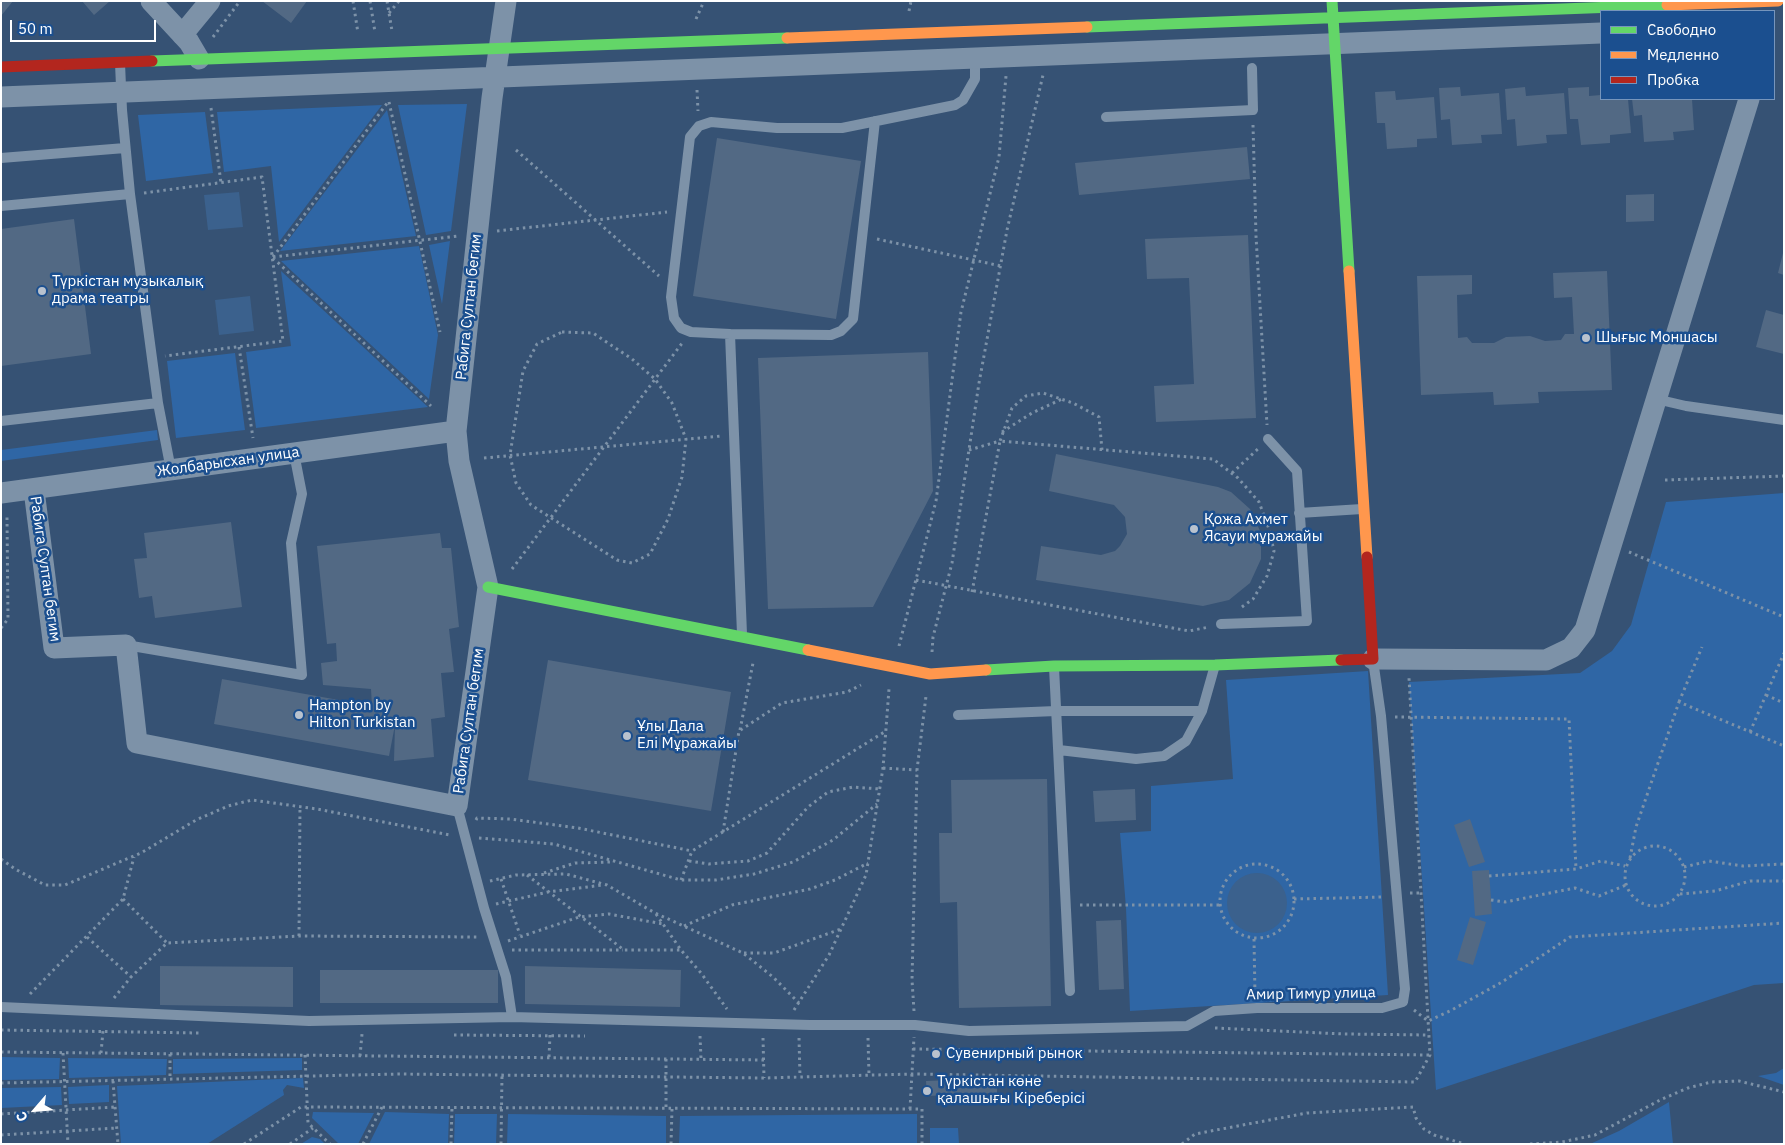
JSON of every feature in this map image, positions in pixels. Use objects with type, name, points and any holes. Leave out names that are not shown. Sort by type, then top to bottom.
[{"type":"street","points":[[151,1],[182,35],[199,59]]},
{"type":"street","points":[[182,35],[210,1]]},
{"type":"street","name":"Рабига Султан бегим","points":[[34,490],[54,648],[126,645],[137,743],[457,806],[488,587],[459,461],[456,431],[495,77],[506,1]]},
{"type":"street","points":[[1332,1],[1373,659]]},
{"type":"street","points":[[1,67],[1333,16],[1778,1]]},
{"type":"street","points":[[1,96],[1600,33]]},
{"type":"street","points":[[488,587],[930,674],[1054,666],[1215,665],[1373,659],[1546,660],[1571,648],[1585,630],[1749,100]]},
{"type":"street","name":"Жолбарысхан улица","points":[[1,493],[456,431]]},
{"type":"lane","points":[[874,122],[864,236],[854,319],[842,331],[832,335],[730,334],[691,332],[681,328],[674,318],[672,288],[690,137],[699,126],[711,122],[777,128],[842,128],[955,105],[963,100],[975,79],[975,58]]},
{"type":"lane","points":[[120,62],[125,148],[130,194],[158,403],[171,470]]},
{"type":"lane","points":[[1106,117],[1253,110],[1252,68]]},
{"type":"lane","points":[[1,158],[125,148]]},
{"type":"lane","points":[[1,206],[130,194]]},
{"type":"lane","points":[[730,334],[742,638]]},
{"type":"lane","points":[[1656,399],[1686,406],[1784,420]]},
{"type":"lane","points":[[1,421],[158,403]]},
{"type":"lane","points":[[1221,624],[1307,621],[1297,471],[1268,439]]},
{"type":"lane","points":[[126,645],[302,674],[291,543],[302,494],[294,453]]},
{"type":"lane","points":[[1299,513],[1363,509]]},
{"type":"lane","points":[[1373,659],[1381,716],[1398,894],[1405,989],[1403,1002]]},
{"type":"lane","points":[[1059,750],[1136,759],[1164,756],[1186,741],[1202,711],[1215,665]]},
{"type":"lane","points":[[1054,666],[1070,991]]},
{"type":"lane","points":[[958,715],[1056,711],[1202,711]]},
{"type":"lane","points":[[457,806],[477,884],[506,977],[512,1017]]},
{"type":"lane","name":"Амир Тимур улица","points":[[1,1007],[17,1006],[309,1021],[512,1017],[798,1025],[915,1025],[968,1031],[1187,1026],[1214,1011],[1257,1008],[1352,1010],[1382,1008],[1403,1002]]},
{"type":"path","points":[[210,41],[240,1]]},
{"type":"path","points":[[352,1],[358,36]]},
{"type":"path","points":[[370,1],[375,35]]},
{"type":"path","points":[[387,1],[392,34]]},
{"type":"path","points":[[389,14],[399,1]]},
{"type":"path","points":[[694,22],[704,1]]},
{"type":"path","points":[[909,12],[911,1]]},
{"type":"path","points":[[910,1109],[915,1025],[912,980],[917,770],[934,637],[952,563],[969,450],[1001,266],[1047,55]]},
{"type":"path","points":[[786,1024],[829,955],[866,875],[883,768],[893,667],[936,501],[961,312],[999,157],[1009,57]]},
{"type":"path","points":[[697,90],[699,126]]},
{"type":"path","points":[[273,257],[389,102],[440,332]]},
{"type":"path","points":[[211,107],[221,183]]},
{"type":"path","points":[[1232,473],[1268,439],[1256,236],[1253,110]]},
{"type":"path","points":[[516,150],[672,288]]},
{"type":"path","points":[[130,194],[262,177],[273,257],[283,342],[152,358]]},
{"type":"path","points":[[864,236],[1001,266]]},
{"type":"path","points":[[273,257],[431,406]]},
{"type":"path","points":[[562,332],[593,334],[632,359],[655,379],[672,403],[686,439],[682,477],[668,518],[650,554],[632,563],[617,560],[531,505],[516,483],[510,456],[523,370],[537,344],[562,332]]},
{"type":"path","points":[[508,575],[691,332]]},
{"type":"path","points":[[239,347],[253,438]]},
{"type":"path","points":[[972,592],[1001,432],[1012,408],[1026,396],[1042,393],[1062,399],[1099,417],[1102,450]]},
{"type":"path","points":[[1001,432],[1032,413],[1062,399]]},
{"type":"path","points":[[484,458],[734,434]]},
{"type":"path","points":[[916,580],[946,588],[1188,631],[1221,624],[1253,599],[1267,576],[1274,551],[1269,529],[1259,502],[1232,473],[1212,459],[1000,441],[969,450]]},
{"type":"path","points":[[1665,480],[1784,476]]},
{"type":"path","points":[[1,628],[8,619],[7,517]]},
{"type":"path","points":[[1610,544],[1784,617]]},
{"type":"path","points":[[1702,647],[1679,702],[1636,827],[1630,858],[1625,866],[1626,885],[1637,901],[1655,906],[1664,905],[1680,894],[1715,891],[1750,881],[1784,881]]},
{"type":"path","points":[[1750,732],[1784,653]]},
{"type":"path","points":[[723,832],[754,655]]},
{"type":"path","points":[[1,1084],[306,1076],[502,1075],[764,1078],[912,1074],[1415,1082],[1430,1055],[1409,677]]},
{"type":"path","points":[[740,731],[782,703],[847,692],[868,682]]},
{"type":"path","points":[[1766,695],[1784,703]]},
{"type":"path","points":[[1679,702],[1784,746]]},
{"type":"path","points":[[1381,716],[1570,720],[1576,869]]},
{"type":"path","points":[[681,880],[692,851],[886,731]]},
{"type":"path","points":[[883,768],[917,770]]},
{"type":"path","points":[[689,861],[709,864],[748,861],[766,853],[808,807],[828,792],[853,788],[880,789]]},
{"type":"path","points":[[1,859],[15,870],[45,885],[65,886],[134,857],[196,820],[228,806],[252,800],[300,806],[464,837],[554,844],[681,880],[716,880],[754,874],[793,862],[833,840],[877,804]]},
{"type":"path","points":[[298,936],[300,806]]},
{"type":"path","points":[[477,818],[510,819],[578,828],[692,851]]},
{"type":"path","points":[[1630,858],[1645,847],[1655,845],[1672,851],[1684,867],[1684,885],[1680,894]]},
{"type":"path","points":[[17,1006],[123,899],[134,857]]},
{"type":"path","points":[[1490,876],[1576,869],[1601,861],[1625,866]]},
{"type":"path","points":[[1684,867],[1709,861],[1743,866],[1784,864]]},
{"type":"path","points":[[540,875],[575,863],[614,862]]},
{"type":"path","points":[[683,926],[732,905],[810,889],[835,880],[868,863]]},
{"type":"path","points":[[1254,864],[1276,869],[1292,887],[1294,899],[1293,912],[1283,928],[1266,938],[1254,939],[1241,936],[1230,928],[1223,918],[1220,905],[1220,893],[1232,873],[1242,867],[1254,864]]},
{"type":"path","points":[[477,884],[527,875],[566,874],[607,885],[655,913],[743,953],[773,977],[799,1002]]},
{"type":"path","points":[[527,875],[624,950]]},
{"type":"path","points":[[501,879],[520,935]]},
{"type":"path","points":[[484,908],[508,900],[548,892],[607,885]]},
{"type":"path","points":[[1491,900],[1505,902],[1575,888],[1599,896],[1626,885]]},
{"type":"path","points":[[1294,899],[1382,897],[1398,894]]},
{"type":"path","points":[[123,899],[167,942]]},
{"type":"path","points":[[1066,906],[1220,905]]},
{"type":"path","points":[[655,913],[681,950],[701,973],[735,1023]]},
{"type":"path","points":[[495,944],[579,917],[609,914],[663,924]]},
{"type":"path","points":[[1428,1021],[1502,982],[1570,937],[1784,923]]},
{"type":"path","points":[[743,953],[774,953],[841,929]]},
{"type":"path","points":[[103,1011],[131,977],[167,942],[298,936],[624,950],[681,950]]},
{"type":"path","points":[[87,937],[131,977]]},
{"type":"path","points":[[1254,939],[1257,1008]]},
{"type":"path","points":[[1403,1002],[1428,1021]]},
{"type":"path","points":[[762,1023],[764,1078]]},
{"type":"path","points":[[798,1025],[800,1077]]},
{"type":"path","points":[[867,1025],[869,1075]]},
{"type":"path","points":[[1187,1026],[1344,1034],[1429,1035]]},
{"type":"path","points":[[1,1030],[210,1033]]},
{"type":"path","points":[[101,1053],[103,1032]]},
{"type":"path","points":[[352,1034],[372,1034]]},
{"type":"path","points":[[360,1056],[362,1034]]},
{"type":"path","points":[[451,1035],[589,1036]]},
{"type":"path","points":[[550,1035],[550,1058]]},
{"type":"path","points":[[694,1036],[709,1037]]},
{"type":"path","points":[[700,1036],[701,1059]]},
{"type":"path","points":[[754,1038],[764,1038]]},
{"type":"path","points":[[914,1050],[1430,1055]]},
{"type":"path","points":[[1,1052],[764,1060]]},
{"type":"path","points":[[63,1053],[68,1144]]},
{"type":"path","points":[[170,1054],[170,1079]]},
{"type":"path","points":[[305,1055],[308,1123],[330,1144]]},
{"type":"path","points":[[666,1059],[666,1109]]},
{"type":"path","points":[[500,1144],[502,1075]]},
{"type":"path","points":[[1530,1144],[1562,1142],[1595,1135],[1688,1088],[1711,1082],[1739,1080],[1784,1092]]},
{"type":"path","points":[[113,1081],[118,1144]]},
{"type":"path","points":[[244,1144],[301,1106],[922,1109],[922,1144]]},
{"type":"path","points":[[1,1114],[115,1107]]},
{"type":"path","points":[[363,1144],[382,1107]]},
{"type":"path","points":[[451,1144],[452,1107]]},
{"type":"path","points":[[1182,1144],[1195,1134],[1307,1113],[1413,1107],[1416,1118],[1424,1129],[1434,1135],[1466,1144]]},
{"type":"path","points":[[671,1144],[672,1109]]},
{"type":"path","points":[[1,1135],[117,1128]]},
{"type":"path","points":[[290,1144],[313,1128]]},
{"type":"shaded area","points":[[467,104],[451,231],[426,235],[398,105]]},
{"type":"shaded area","points":[[382,105],[279,242],[271,166],[224,172],[217,112]]},
{"type":"shaded area","points":[[387,110],[416,236],[280,251]]},
{"type":"shaded area","points":[[205,112],[213,173],[146,181],[138,115]]},
{"type":"shaded area","points":[[239,192],[243,227],[208,230],[204,195]]},
{"type":"shaded area","points":[[450,241],[442,304],[429,245]]},
{"type":"shaded area","points":[[419,246],[438,335],[429,399],[281,261]]},
{"type":"shaded area","points":[[281,271],[428,407],[256,428],[246,352],[291,346]]},
{"type":"shaded area","points":[[250,296],[254,331],[219,335],[215,300]]},
{"type":"shaded area","points":[[235,353],[245,430],[176,438],[167,361]]},
{"type":"shaded area","points":[[157,430],[158,440],[1,461],[1,450]]},
{"type":"shaded area","points":[[1784,493],[1784,983],[1754,985],[1436,1090],[1409,682],[1580,673],[1612,651],[1631,625],[1666,502]]},
{"type":"shaded area","points":[[1368,671],[1388,995],[1130,1011],[1126,908],[1120,833],[1151,831],[1151,786],[1233,779],[1226,680]]},
{"type":"shaded area","points":[[1257,873],[1274,878],[1282,886],[1287,903],[1282,920],[1274,928],[1257,933],[1240,928],[1232,920],[1227,903],[1232,886],[1240,878]]},
{"type":"shaded area","points":[[1,1057],[60,1058],[59,1079],[1,1080]]},
{"type":"shaded area","points":[[68,1058],[167,1059],[166,1075],[69,1078]]},
{"type":"shaded area","points":[[302,1058],[302,1070],[173,1074],[173,1059]]},
{"type":"shaded area","points":[[1784,1068],[1784,1085],[1758,1076],[1776,1073]]},
{"type":"shaded area","points":[[303,1078],[304,1088],[287,1085],[283,1090],[284,1095],[207,1144],[121,1144],[117,1086]]},
{"type":"shaded area","points":[[109,1085],[109,1102],[69,1104],[68,1087]]},
{"type":"shaded area","points":[[61,1087],[62,1105],[1,1108],[1,1088]]},
{"type":"shaded area","points":[[1669,1102],[1673,1144],[1590,1144],[1619,1131]]},
{"type":"shaded area","points":[[313,1112],[374,1113],[358,1144],[339,1144],[312,1118]]},
{"type":"shaded area","points":[[385,1112],[449,1114],[448,1144],[369,1144]]},
{"type":"shaded area","points":[[455,1114],[497,1114],[496,1144],[454,1144]]},
{"type":"shaded area","points":[[508,1114],[666,1116],[666,1144],[507,1144]]},
{"type":"shaded area","points":[[917,1114],[917,1144],[679,1144],[680,1116]]},
{"type":"shaded area","points":[[930,1128],[958,1128],[959,1144],[930,1144]]},
{"type":"shaded area","points":[[312,1137],[320,1139],[325,1144],[301,1144]]},
{"type":"building","points":[[1,1],[13,1],[1,16]]},
{"type":"building","points":[[82,1],[110,1],[94,15]]},
{"type":"building","points":[[262,1],[307,1],[291,23]]},
{"type":"building","points":[[1460,87],[1461,96],[1499,93],[1502,134],[1481,135],[1482,143],[1452,145],[1450,119],[1441,120],[1439,88]]},
{"type":"building","points":[[1525,87],[1526,96],[1564,93],[1567,134],[1546,135],[1547,143],[1517,146],[1515,119],[1507,120],[1505,89]]},
{"type":"building","points":[[1589,87],[1589,96],[1600,95],[1600,100],[1628,100],[1631,133],[1610,135],[1610,143],[1581,145],[1578,119],[1570,119],[1568,88]]},
{"type":"building","points":[[1395,91],[1396,100],[1434,97],[1437,138],[1417,139],[1417,147],[1387,149],[1385,123],[1377,123],[1375,92]]},
{"type":"building","points":[[1632,100],[1692,100],[1694,130],[1673,132],[1674,140],[1644,142],[1642,115],[1634,116]]},
{"type":"building","points":[[717,138],[861,161],[836,319],[693,296]]},
{"type":"building","points":[[1247,147],[1250,179],[1079,195],[1075,163]]},
{"type":"building","points":[[1654,194],[1654,221],[1626,222],[1626,195]]},
{"type":"building","name":"Түркістан музыкалық драма театры","points":[[74,219],[91,354],[1,366],[1,229]]},
{"type":"building","points":[[1248,235],[1256,418],[1156,422],[1154,386],[1194,384],[1189,278],[1147,279],[1145,239]]},
{"type":"building","points":[[1784,253],[1784,275],[1778,273]]},
{"type":"building","name":"Шығыс Моншасы","points":[[1607,271],[1612,390],[1538,392],[1539,403],[1494,405],[1493,392],[1421,395],[1417,276],[1472,275],[1472,294],[1457,295],[1458,338],[1467,337],[1472,343],[1494,343],[1506,337],[1530,336],[1545,341],[1561,340],[1565,334],[1574,334],[1572,297],[1554,298],[1553,273]]},
{"type":"building","points":[[1766,310],[1784,315],[1784,354],[1756,347]]},
{"type":"building","points":[[928,352],[933,491],[873,607],[768,609],[758,358]]},
{"type":"building","name":"Қожа Ахмет Ясауи мұражайы","points":[[1056,454],[1218,487],[1231,492],[1250,509],[1261,533],[1261,559],[1250,583],[1229,600],[1203,606],[1036,580],[1041,546],[1101,555],[1115,551],[1127,534],[1125,517],[1114,505],[1049,491]]},
{"type":"building","points":[[231,522],[242,607],[155,618],[152,596],[139,598],[134,559],[147,558],[144,533]]},
{"type":"building","points":[[440,533],[442,548],[451,548],[459,627],[449,629],[454,672],[441,673],[445,717],[431,719],[434,757],[394,761],[395,725],[389,756],[214,724],[222,679],[372,706],[371,689],[323,685],[321,663],[337,661],[336,643],[327,644],[317,546]]},
{"type":"building","points":[[548,660],[731,692],[711,811],[528,780]]},
{"type":"building","points":[[1047,779],[1051,1006],[959,1008],[957,902],[940,903],[939,833],[952,833],[951,780]]},
{"type":"building","points":[[1135,789],[1136,820],[1095,822],[1093,791]]},
{"type":"building","points":[[1470,819],[1485,862],[1469,867],[1454,825]]},
{"type":"building","points":[[1489,870],[1492,914],[1475,916],[1472,871]]},
{"type":"building","points":[[1470,917],[1486,922],[1473,965],[1457,960]]},
{"type":"building","points":[[1121,920],[1124,989],[1099,990],[1096,921]]},
{"type":"building","points":[[160,966],[293,967],[293,1007],[160,1005]]},
{"type":"building","points":[[525,966],[681,970],[680,1007],[525,1004]]},
{"type":"building","points":[[320,970],[498,970],[498,1003],[320,1003]]},
{"type":"building","points":[[997,1078],[997,1093],[927,1096],[926,1081]]},
{"type":"traffic: fast","points":[[1332,1],[1349,271]]},
{"type":"traffic: fast","points":[[1087,27],[1667,5]]},
{"type":"traffic: fast","points":[[152,61],[787,38]]},
{"type":"traffic: fast","points":[[488,587],[808,650]]},
{"type":"traffic: fast","points":[[986,670],[1054,666],[1215,665],[1341,660]]},
{"type":"traffic: slow","points":[[1667,5],[1778,1]]},
{"type":"traffic: slow","points":[[787,38],[1087,27]]},
{"type":"traffic: slow","points":[[1349,271],[1367,557]]},
{"type":"traffic: slow","points":[[808,650],[930,674],[986,670]]},
{"type":"traffic: jam","points":[[1,67],[152,61]]},
{"type":"traffic: jam","points":[[1341,660],[1373,659],[1367,557]]},
{"type":"place","name":"Түркістан музыкалық драма театры","points":[[42,291]]},
{"type":"place","name":"Шығыс Моншасы","points":[[1586,338]]},
{"type":"place","name":"Қожа Ахмет Ясауи мұражайы","points":[[1194,529]]},
{"type":"place","name":"Hampton by Hilton Turkistan","points":[[299,715]]},
{"type":"place","name":"Ұлы Дала Елі Мұражайы","points":[[627,736]]},
{"type":"place","name":"Сувенирный рынок","points":[[936,1054]]},
{"type":"place","name":"Түркістан көне қалашығы Кіреберісі","points":[[927,1091]]}]
